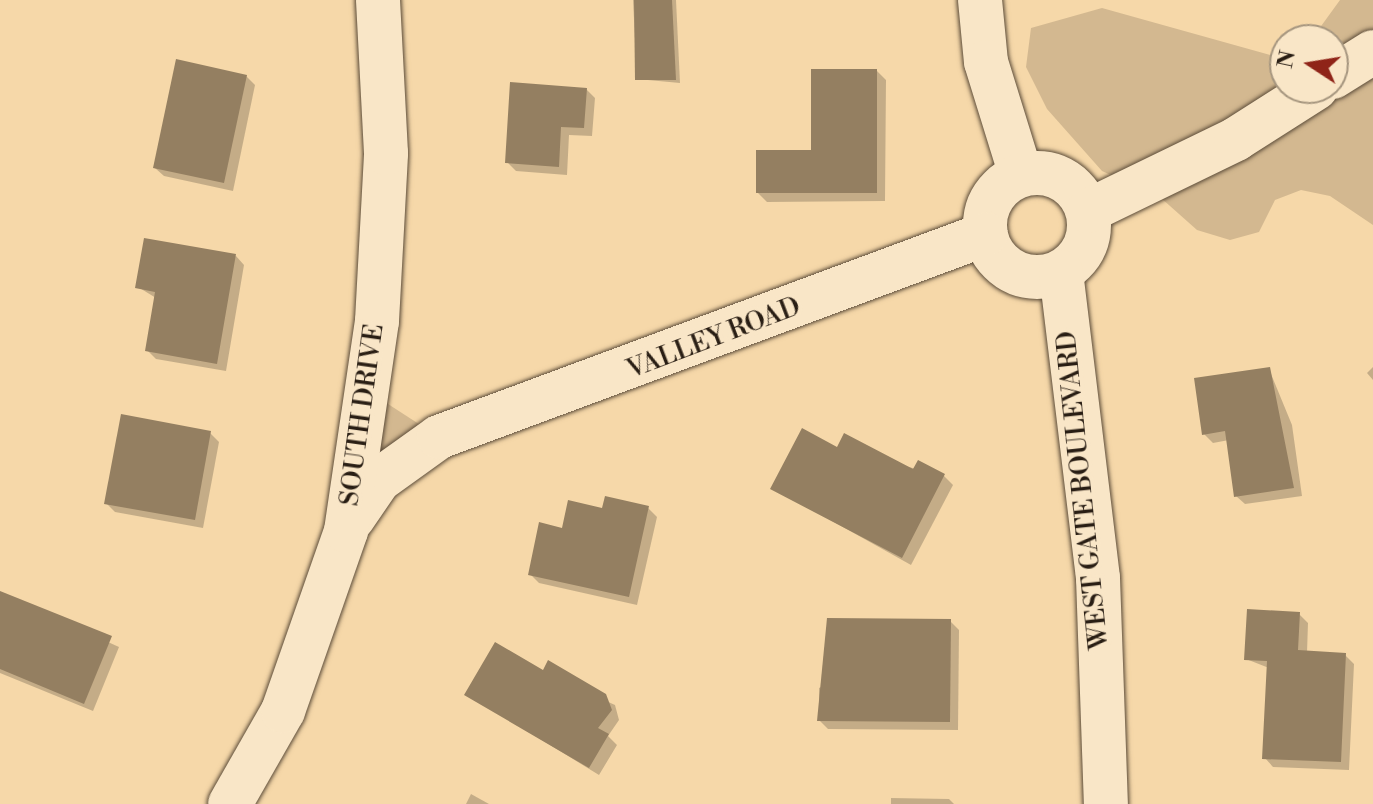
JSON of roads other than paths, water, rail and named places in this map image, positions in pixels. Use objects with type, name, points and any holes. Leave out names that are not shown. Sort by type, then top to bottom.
[{"type":"street","points":[[980,0],[986,62],[1021,175]]},
{"type":"street","name":"SOUTH DRIVE","points":[[230,804],[283,711],[346,531],[371,393],[386,153],[376,3]]},
{"type":"street","points":[[1349,67],[1373,52]]},
{"type":"street","points":[[1088,211],[1236,139],[1291,104]]},
{"type":"street","points":[[1021,175],[1062,179],[1088,211],[1085,246],[1061,272],[1044,277],[1010,270],[986,234],[994,194],[1021,175]]},
{"type":"street","name":"VALLEY ROAD","points":[[346,531],[379,480],[439,437],[986,234]]},
{"type":"street","name":"WEST GATE BOULEVARD","points":[[1061,272],[1098,578],[1106,804]]},
{"type":"street","points":[[371,393],[404,421],[439,437]]}]
